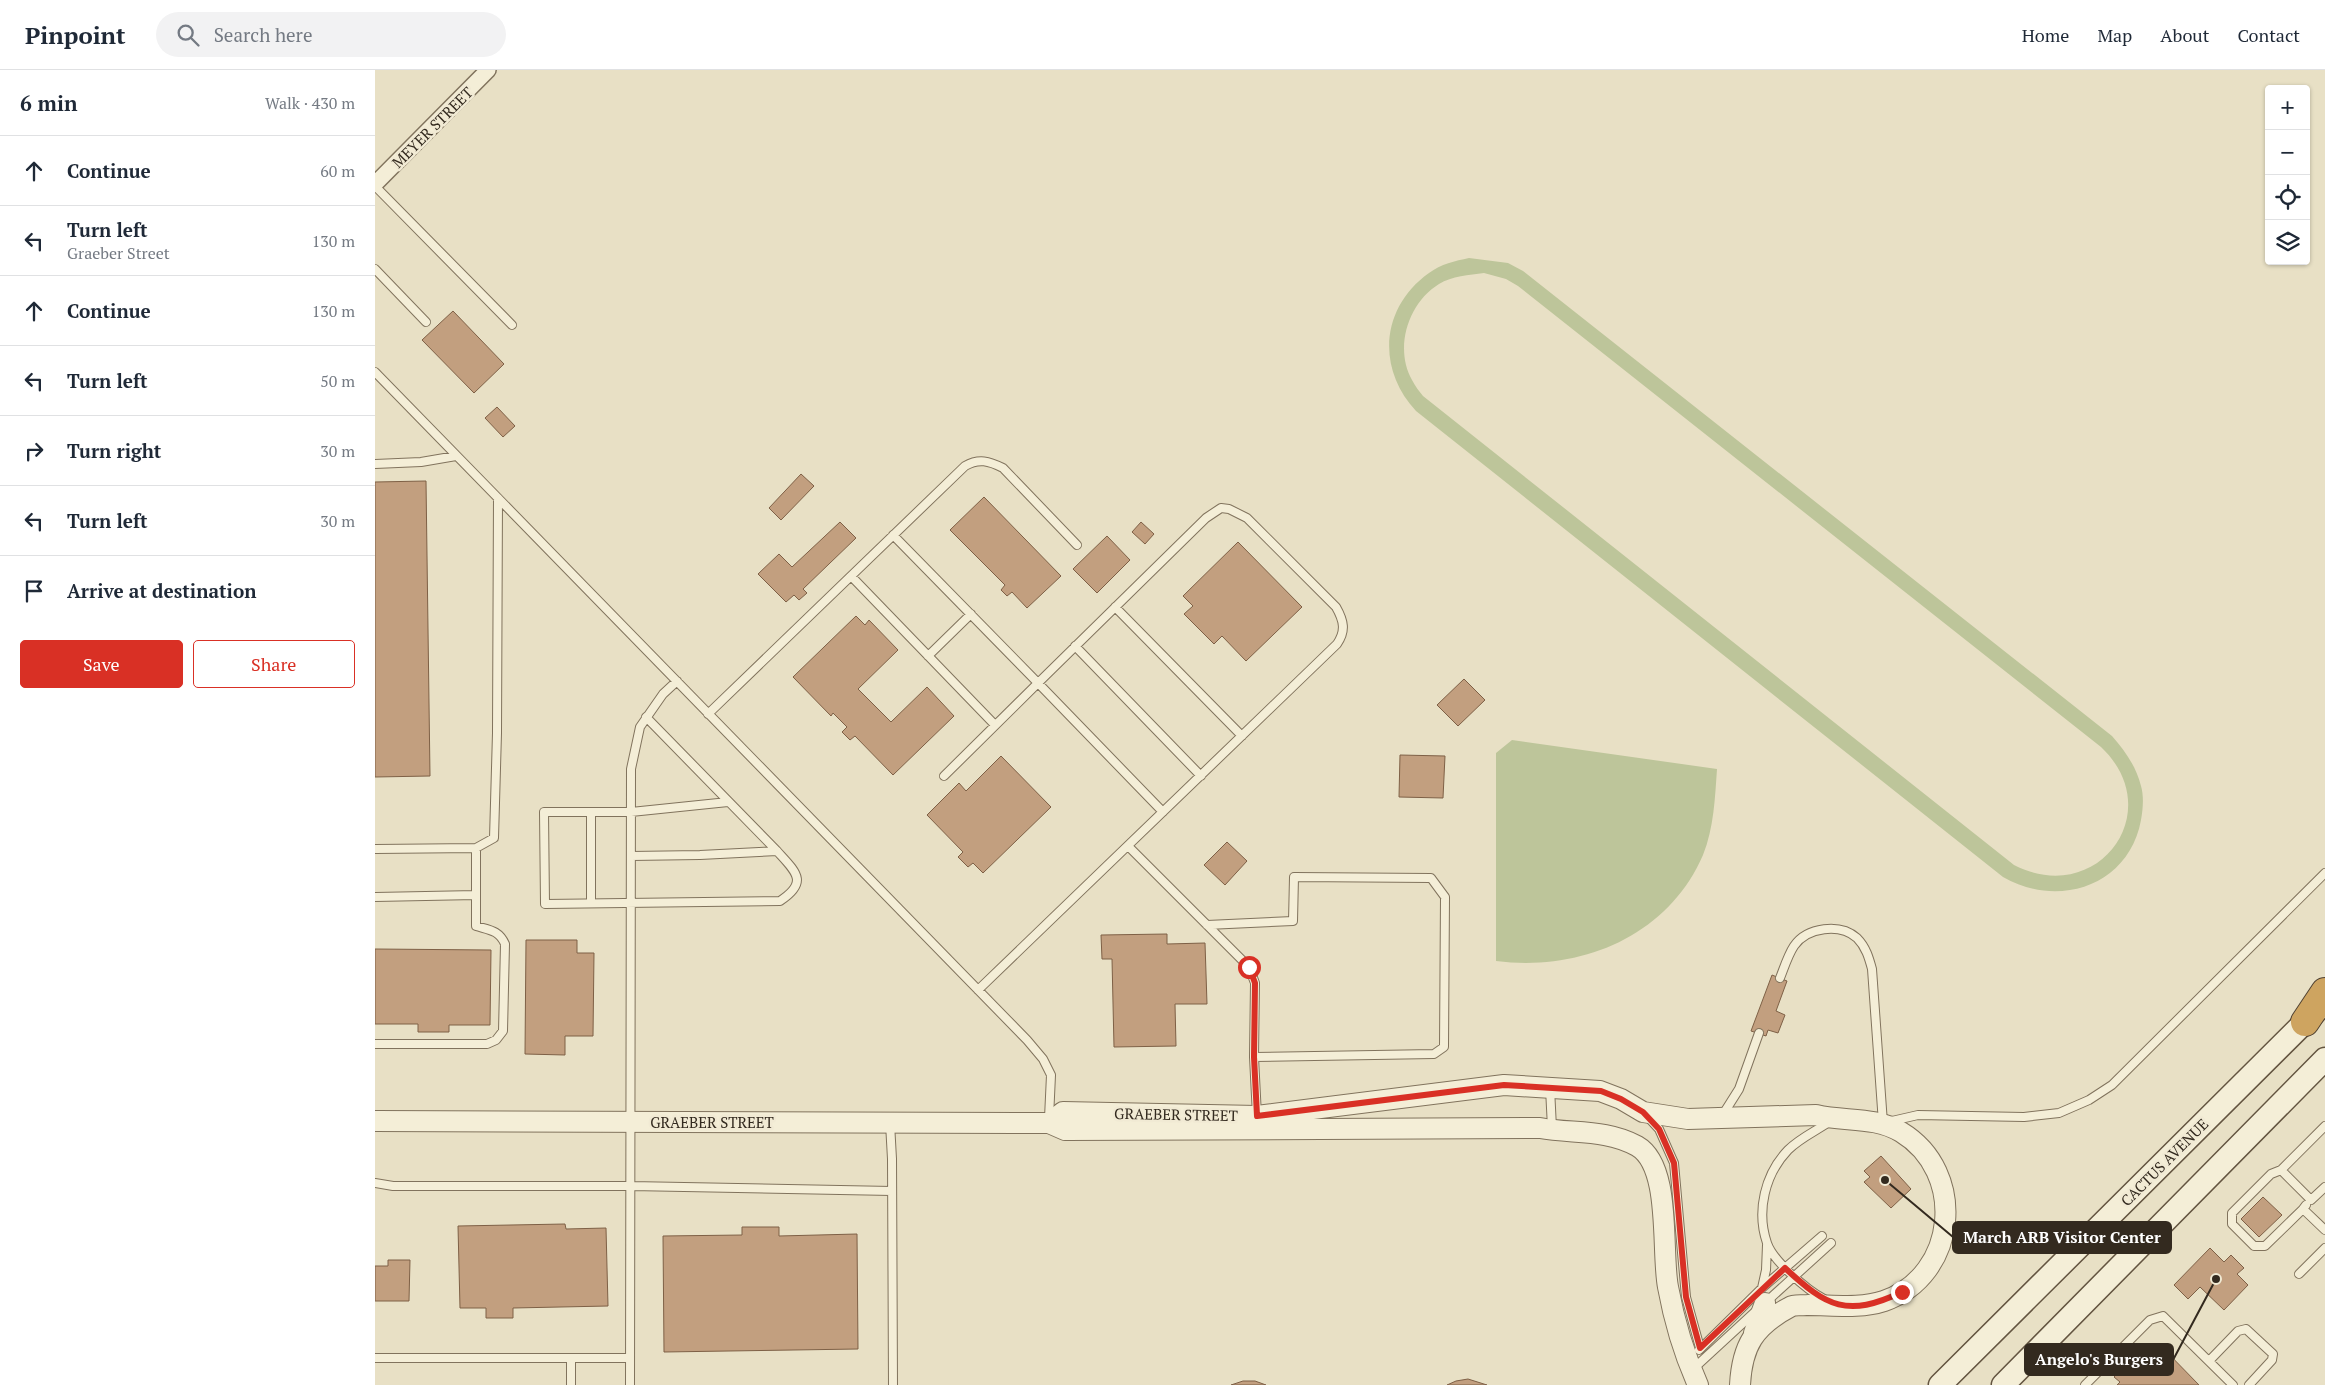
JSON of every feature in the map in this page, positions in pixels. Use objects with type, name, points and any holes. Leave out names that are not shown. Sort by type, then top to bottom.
[{"type":"highway","points":[[2305,1022],[2325,992]]},
{"type":"main road","name":"CACTUS AVENUE","points":[[1942,1381],[2325,1002]]},
{"type":"main road","points":[[2011,1383],[2325,1059]]},
{"type":"street","name":"MEYER STREET","points":[[375,185],[489,70]]},
{"type":"street","name":"GRAEBER STREET","points":[[1049,1123],[1063,1112],[1257,1116],[1504,1085],[1601,1091],[1621,1099],[1643,1112]]},
{"type":"street","points":[[1643,1112],[1688,1119],[1816,1115],[1833,1119],[1858,1119],[1883,1123],[1919,1145],[1930,1160],[1946,1197],[1946,1222],[1942,1242],[1933,1261],[1919,1278],[1902,1292],[1883,1301],[1863,1306],[1792,1306],[1769,1321],[1751,1339],[1745,1348],[1739,1385]]},
{"type":"street","name":"GRAEBER STREET","points":[[375,1121],[1049,1123],[1065,1130],[1540,1128],[1611,1136],[1639,1148],[1657,1172],[1661,1196],[1667,1284],[1673,1316],[1694,1366]]},
{"type":"street","points":[[1751,1339],[1764,1296]]},
{"type":"lane","points":[[375,185],[512,325]]},
{"type":"lane","points":[[375,269],[427,322]]},
{"type":"lane","points":[[375,372],[979,990],[1043,1059],[1051,1075],[1049,1123]]},
{"type":"lane","points":[[375,464],[421,462],[456,456]]},
{"type":"lane","points":[[708,714],[965,466],[975,460],[990,462],[1003,468],[1077,545]]},
{"type":"lane","points":[[375,850],[476,848],[494,838],[497,733],[498,498]]},
{"type":"lane","points":[[944,776],[1206,518],[1221,508],[1229,508],[1247,518],[1330,601],[1341,615],[1344,624],[1343,635],[1337,644],[979,990]]},
{"type":"lane","points":[[893,535],[1163,812]]},
{"type":"lane","points":[[851,576],[995,725]]},
{"type":"lane","points":[[1115,607],[1242,736]]},
{"type":"lane","points":[[928,656],[971,614]]},
{"type":"lane","points":[[1075,646],[1201,776]]},
{"type":"lane","points":[[630,1385],[632,1122],[631,770],[640,727],[663,694],[677,681]]},
{"type":"lane","points":[[647,717],[777,851],[797,873],[798,881],[790,894],[779,901],[545,904],[544,812],[631,812],[729,802]]},
{"type":"lane","points":[[591,812],[591,903]]},
{"type":"lane","points":[[1128,846],[1249,967],[1255,983],[1254,1057],[1257,1116]]},
{"type":"lane","points":[[375,1044],[487,1044],[496,1040],[503,1031],[505,944],[501,936],[495,931],[476,926],[476,848]]},
{"type":"lane","points":[[631,856],[777,851]]},
{"type":"lane","points":[[1780,978],[1794,946],[1805,936],[1818,930],[1833,928],[1847,932],[1857,938],[1868,953],[1872,969],[1883,1123],[1917,1115],[2024,1117],[2059,1112],[2089,1100],[2112,1085],[2148,1052],[2325,873]]},
{"type":"lane","points":[[1207,924],[1293,921],[1294,877],[1431,878],[1445,897],[1444,1047],[1434,1054],[1254,1057]]},
{"type":"lane","points":[[375,897],[476,895]]},
{"type":"lane","points":[[1721,1118],[1739,1089],[1759,1033]]},
{"type":"lane","points":[[1550,1088],[1552,1130]]},
{"type":"lane","points":[[1643,1112],[1659,1129],[1674,1163],[1694,1366]]},
{"type":"lane","points":[[1764,1296],[1767,1245],[1763,1216],[1768,1180],[1788,1151],[1803,1138],[1833,1119]]},
{"type":"lane","points":[[890,1123],[893,1385]]},
{"type":"lane","points":[[2325,1126],[2281,1170],[2271,1174],[2232,1213],[2232,1224],[2253,1246],[2258,1248],[2265,1246],[2325,1187]]},
{"type":"lane","points":[[2281,1170],[2311,1200]]},
{"type":"lane","points":[[375,1183],[393,1186],[631,1186],[892,1191]]},
{"type":"lane","points":[[2303,1209],[2325,1230]]},
{"type":"lane","points":[[1694,1366],[1764,1296],[1785,1268],[1822,1236]]},
{"type":"lane","points":[[1694,1366],[1764,1296],[1794,1276],[1831,1243]]},
{"type":"lane","points":[[1767,1245],[1785,1268],[1809,1291],[1833,1305]]},
{"type":"lane","points":[[2299,1274],[2325,1248]]},
{"type":"lane","points":[[2085,1385],[2150,1320],[2163,1316],[2233,1385]]},
{"type":"lane","points":[[2209,1361],[2238,1331],[2246,1329],[2273,1354],[2272,1360],[2249,1385]]},
{"type":"lane","points":[[375,1358],[631,1358]]},
{"type":"lane","points":[[571,1358],[571,1385]]},
{"type":"green space","points":[[1469,258],[1508,263],[1523,271],[2112,736],[2133,765],[2143,794],[2141,820],[2134,843],[2122,861],[2107,875],[2088,885],[2068,890],[2046,891],[2024,886],[2003,877],[1416,411],[1403,394],[1394,376],[1389,339],[1393,320],[1401,303],[1413,287],[1429,273],[1443,265]],"holes":[[[1484,273],[1506,279],[1518,286],[2101,747],[2120,772],[2128,798],[2126,824],[2115,846],[2096,863],[2073,874],[2045,875],[2014,865],[1423,396],[1412,380],[1404,354],[1407,327],[1419,303],[1428,292],[1444,281]]]},
{"type":"green space","points":[[1512,740],[1717,769],[1712,823],[1703,855],[1688,883],[1668,907],[1645,927],[1618,942],[1590,954],[1528,963],[1496,961],[1496,753]]},
{"type":"building","points":[[453,311],[504,364],[474,393],[422,340]]},
{"type":"building","points":[[497,407],[515,426],[503,437],[485,418]]},
{"type":"building","points":[[801,474],[814,486],[781,520],[769,508]]},
{"type":"building","points":[[426,481],[430,776],[375,777],[375,482]]},
{"type":"building","points":[[984,497],[1061,576],[1027,608],[1012,592],[1007,596],[1001,590],[1005,585],[950,530]]},
{"type":"building","points":[[840,522],[856,538],[803,589],[807,593],[799,600],[794,595],[786,602],[758,574],[779,554],[792,567]]},
{"type":"building","points":[[1141,522],[1154,534],[1145,544],[1132,532]]},
{"type":"building","points":[[1107,536],[1130,560],[1097,593],[1073,569]]},
{"type":"building","points":[[1238,542],[1302,607],[1246,661],[1222,636],[1214,644],[1184,614],[1193,606],[1183,596]]},
{"type":"building","points":[[856,616],[865,625],[869,620],[898,650],[858,689],[891,722],[927,687],[954,716],[893,775],[855,736],[850,740],[842,732],[847,727],[833,713],[831,716],[793,677]]},
{"type":"building","points":[[1464,679],[1485,700],[1458,726],[1437,705]]},
{"type":"building","points":[[1400,755],[1445,756],[1443,798],[1399,797]]},
{"type":"building","points":[[1001,756],[1051,807],[983,873],[973,863],[968,867],[958,857],[963,852],[927,815],[959,783],[966,791]]},
{"type":"building","points":[[1227,842],[1247,861],[1225,885],[1204,865]]},
{"type":"building","points":[[1167,934],[1167,944],[1205,943],[1207,1004],[1175,1004],[1176,1046],[1114,1047],[1112,959],[1102,959],[1101,935]]},
{"type":"building","points":[[526,940],[577,940],[577,953],[594,953],[593,1036],[565,1036],[565,1055],[525,1054]]},
{"type":"building","points":[[375,949],[491,950],[490,1025],[449,1025],[449,1032],[418,1032],[418,1024],[375,1024]]},
{"type":"building","points":[[1772,975],[1787,981],[1776,1011],[1785,1015],[1778,1033],[1768,1030],[1766,1036],[1751,1031]]},
{"type":"building","points":[[1881,1156],[1911,1189],[1891,1208],[1864,1182],[1870,1177],[1864,1171]]},
{"type":"building","points":[[2263,1197],[2282,1215],[2259,1237],[2241,1219]]},
{"type":"building","points":[[565,1224],[566,1229],[606,1228],[608,1306],[513,1308],[513,1318],[486,1318],[486,1308],[460,1308],[458,1226]]},
{"type":"building","points":[[742,1227],[779,1227],[779,1236],[857,1234],[858,1349],[664,1352],[663,1236],[742,1235]]},
{"type":"building","points":[[2210,1248],[2224,1262],[2231,1255],[2244,1268],[2237,1274],[2248,1285],[2224,1310],[2200,1287],[2188,1299],[2174,1285]]},
{"type":"building","points":[[388,1260],[410,1260],[409,1301],[375,1301],[375,1266],[388,1266]]},
{"type":"building","points":[[2161,1346],[2199,1385],[2117,1385],[2120,1382],[2114,1377],[2127,1364],[2135,1372]]},
{"type":"building","points":[[1468,1379],[1487,1385],[1447,1385],[1456,1381]]},
{"type":"building","points":[[1243,1381],[1255,1381],[1266,1385],[1231,1385]]},
{"type":"place","name":"March ARB Visitor Center","points":[[1885,1180]]},
{"type":"place","name":"Angelo's Burgers","points":[[2216,1279]]},
{"type":"route","points":[[1249,967],[1255,983],[1254,1057],[1257,1116],[1504,1085],[1601,1091],[1621,1099],[1643,1112],[1659,1129],[1674,1163],[1686,1297],[1700,1348],[1785,1268],[1809,1291],[1833,1305],[1863,1306],[1883,1301],[1902,1292]]}]
